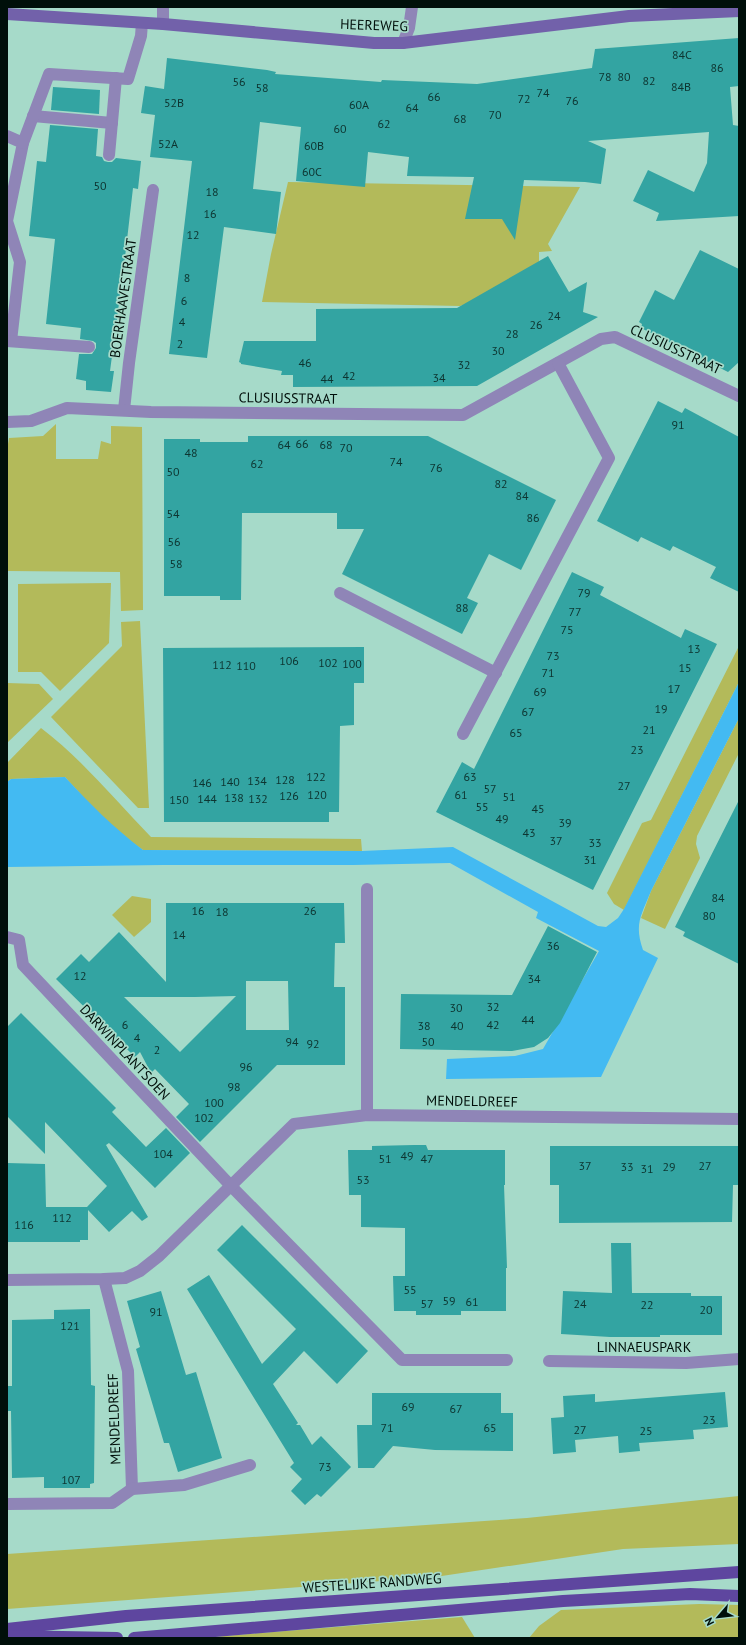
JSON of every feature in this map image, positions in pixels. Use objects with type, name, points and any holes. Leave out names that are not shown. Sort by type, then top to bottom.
[{"type":"main road","name":"WESTELIJKE RANDWEG","points":[[7,1629],[126,1616],[739,1572]]},
{"type":"main road","points":[[134,1638],[563,1601],[690,1594],[739,1596]]},
{"type":"main road","points":[[7,1636],[117,1638]]},
{"type":"street","points":[[163,7],[163,24]]},
{"type":"street","points":[[402,43],[409,28],[412,7]]},
{"type":"street","name":"HEEREWEG","points":[[7,14],[163,24],[374,42],[402,43],[630,12],[739,11]]},
{"type":"street","points":[[89,347],[9,341],[20,262],[7,221],[23,143],[48,74],[128,79],[141,36],[142,23]]},
{"type":"street","points":[[109,155],[116,78]]},
{"type":"street","points":[[33,116],[112,122]]},
{"type":"street","points":[[7,136],[23,143]]},
{"type":"street","name":"BOERHAAVESTRAAT","points":[[124,410],[130,355],[153,190]]},
{"type":"street","name":"CLUSIUSSTRAAT","points":[[7,422],[31,421],[67,408],[151,412],[463,415],[601,339],[615,337],[739,396]]},
{"type":"street","points":[[463,734],[609,458],[558,363]]},
{"type":"street","points":[[340,593],[496,673]]},
{"type":"street","points":[[367,889],[367,1115]]},
{"type":"street","name":"DARWINPLANTSOEN","points":[[7,937],[19,940],[23,966],[231,1186]]},
{"type":"street","name":"MENDELDREEF","points":[[7,1280],[104,1280],[125,1278],[140,1271],[159,1256],[294,1124],[367,1115],[739,1118]]},
{"type":"street","points":[[231,1186],[402,1360],[507,1360]]},
{"type":"street","name":"MENDELDREEF","points":[[104,1280],[128,1371],[132,1489]]},
{"type":"street","name":"LINNAEUSPARK","points":[[549,1361],[686,1363],[739,1359]]},
{"type":"street","points":[[7,1504],[112,1503],[132,1489],[184,1485],[250,1465]]},
{"type":"green space","points":[[288,182],[580,187],[548,244],[552,251],[539,252],[539,263],[472,302],[460,306],[262,302],[271,254]]},
{"type":"green space","points":[[56,424],[56,459],[98,459],[101,441],[111,444],[111,426],[142,427],[143,610],[121,611],[120,572],[7,571],[7,450],[9,438],[43,436]]},
{"type":"green space","points":[[111,583],[109,643],[60,691],[41,672],[18,672],[18,584]]},
{"type":"green space","points":[[140,621],[149,808],[138,808],[51,717],[122,646],[121,622]]},
{"type":"green space","points":[[739,646],[739,682],[624,910],[614,904],[607,893],[642,823],[651,820]]},
{"type":"green space","points":[[7,683],[39,684],[53,699],[7,743]]},
{"type":"green space","points":[[739,718],[739,753],[697,836],[696,844],[700,858],[665,929],[641,918],[651,891]]},
{"type":"green space","points":[[41,728],[84,766],[151,837],[361,839],[362,851],[143,850],[122,835],[96,811],[65,777],[11,779],[7,782],[7,763]]},
{"type":"green space","points":[[132,896],[151,899],[151,922],[134,937],[112,915]]},
{"type":"green space","points":[[739,1496],[739,1544],[623,1549],[435,1577],[7,1609],[7,1554],[527,1518]]},
{"type":"green space","points":[[699,1604],[739,1605],[739,1638],[529,1638],[539,1626],[561,1610]]},
{"type":"green space","points":[[462,1617],[475,1638],[199,1638]]},
{"type":"water","points":[[739,682],[739,718],[651,891],[642,914],[639,933],[643,950],[658,958],[601,1077],[446,1079],[447,1059],[515,1056],[543,1049],[599,951],[536,918],[538,912],[450,863],[7,867],[7,782],[11,779],[65,777],[102,815],[143,850],[362,851],[453,847],[598,926],[606,927],[618,918],[624,909]]},
{"type":"building","points":[[739,38],[739,86],[730,87],[733,125],[739,126],[739,216],[656,221],[659,213],[633,201],[648,170],[694,192],[707,163],[709,132],[588,141],[606,149],[601,184],[524,180],[515,240],[502,219],[465,219],[474,177],[407,176],[409,157],[368,152],[365,187],[296,181],[301,127],[260,122],[253,189],[281,192],[276,234],[224,227],[207,358],[169,354],[192,161],[150,157],[155,115],[141,113],[145,86],[164,89],[167,58],[267,70],[276,72],[275,74],[381,82],[382,80],[477,84],[592,68],[595,49]]},
{"type":"building","points":[[53,87],[100,90],[99,114],[51,110]]},
{"type":"building","points":[[50,125],[98,129],[96,156],[102,157],[104,161],[108,162],[112,162],[116,158],[141,161],[138,189],[133,188],[110,371],[114,371],[111,392],[86,390],[86,381],[76,379],[79,354],[92,354],[96,348],[96,343],[93,341],[80,339],[81,328],[46,324],[55,239],[29,236],[37,161],[46,162]]},
{"type":"building","points":[[700,250],[739,269],[739,362],[728,372],[641,328],[642,324],[639,322],[655,290],[674,300]]},
{"type":"building","points":[[548,256],[569,292],[587,282],[583,312],[598,317],[477,386],[293,387],[293,375],[281,375],[282,371],[241,364],[239,362],[244,341],[316,341],[316,309],[457,308]]},
{"type":"building","points":[[658,401],[682,413],[685,408],[739,437],[739,592],[710,578],[716,567],[673,546],[670,551],[641,537],[638,542],[597,521]]},
{"type":"building","points":[[248,436],[428,436],[556,500],[521,570],[489,554],[467,598],[478,603],[462,634],[342,574],[364,529],[337,529],[337,513],[242,513],[241,600],[220,600],[220,596],[164,596],[164,439],[200,439],[200,442],[248,442]]},
{"type":"building","points":[[572,572],[604,587],[600,595],[681,638],[685,629],[717,644],[593,890],[436,812],[462,762],[474,769]]},
{"type":"building","points":[[364,647],[364,683],[354,683],[354,725],[340,726],[339,812],[329,812],[329,822],[164,822],[163,648]]},
{"type":"building","points":[[739,800],[739,964],[683,936],[685,932],[675,927]]},
{"type":"building","points":[[166,903],[344,903],[345,943],[335,943],[334,987],[345,987],[345,1065],[277,1065],[200,1142],[176,1117],[189,1104],[155,1069],[151,1073],[140,1052],[135,1057],[56,979],[81,954],[89,962],[119,932],[166,982]],"holes":[[[246,981],[288,981],[289,1030],[246,1030]],[[236,996],[180,1052],[124,997],[195,997]]]},
{"type":"building","points":[[548,926],[597,952],[560,1023],[548,1038],[534,1047],[512,1051],[400,1049],[401,994],[512,995]]},
{"type":"building","points":[[21,1013],[116,1108],[112,1112],[146,1147],[166,1128],[190,1153],[155,1188],[109,1143],[106,1145],[148,1217],[142,1221],[132,1211],[109,1232],[88,1210],[88,1240],[80,1240],[80,1242],[7,1242],[7,1163],[45,1164],[46,1207],[87,1207],[107,1186],[45,1122],[45,1154],[7,1116],[7,1027]]},
{"type":"building","points":[[426,1145],[428,1150],[505,1150],[504,1185],[507,1268],[506,1311],[461,1311],[461,1315],[416,1315],[416,1311],[394,1311],[393,1276],[405,1276],[405,1228],[361,1227],[361,1195],[349,1195],[348,1150],[372,1150],[372,1146]]},
{"type":"building","points":[[550,1146],[739,1146],[739,1185],[733,1185],[732,1222],[559,1223],[559,1185],[550,1185]]},
{"type":"building","points":[[242,1225],[368,1351],[337,1384],[304,1351],[273,1384],[298,1423],[296,1425],[300,1425],[312,1445],[321,1436],[351,1467],[321,1497],[317,1494],[305,1505],[291,1491],[302,1479],[290,1467],[294,1463],[187,1289],[209,1275],[262,1364],[296,1329],[217,1250]]},
{"type":"building","points":[[611,1243],[631,1243],[632,1293],[691,1293],[691,1296],[722,1296],[722,1335],[610,1337],[561,1334],[563,1291],[612,1293]]},
{"type":"building","points":[[161,1291],[186,1375],[196,1372],[222,1458],[178,1472],[169,1443],[164,1443],[136,1349],[140,1347],[127,1301]]},
{"type":"building","points":[[90,1309],[91,1385],[95,1386],[94,1483],[90,1484],[90,1488],[44,1488],[44,1477],[12,1478],[11,1411],[7,1411],[7,1386],[12,1386],[12,1320],[54,1319],[54,1310]]},
{"type":"building","points":[[725,1392],[728,1427],[693,1430],[694,1439],[639,1443],[640,1451],[619,1453],[618,1436],[575,1440],[576,1452],[553,1454],[551,1418],[564,1417],[563,1396],[595,1394],[595,1402]]},
{"type":"building","points":[[372,1393],[501,1393],[501,1413],[513,1413],[513,1451],[435,1450],[393,1446],[374,1468],[358,1468],[357,1425],[372,1425]]}]
